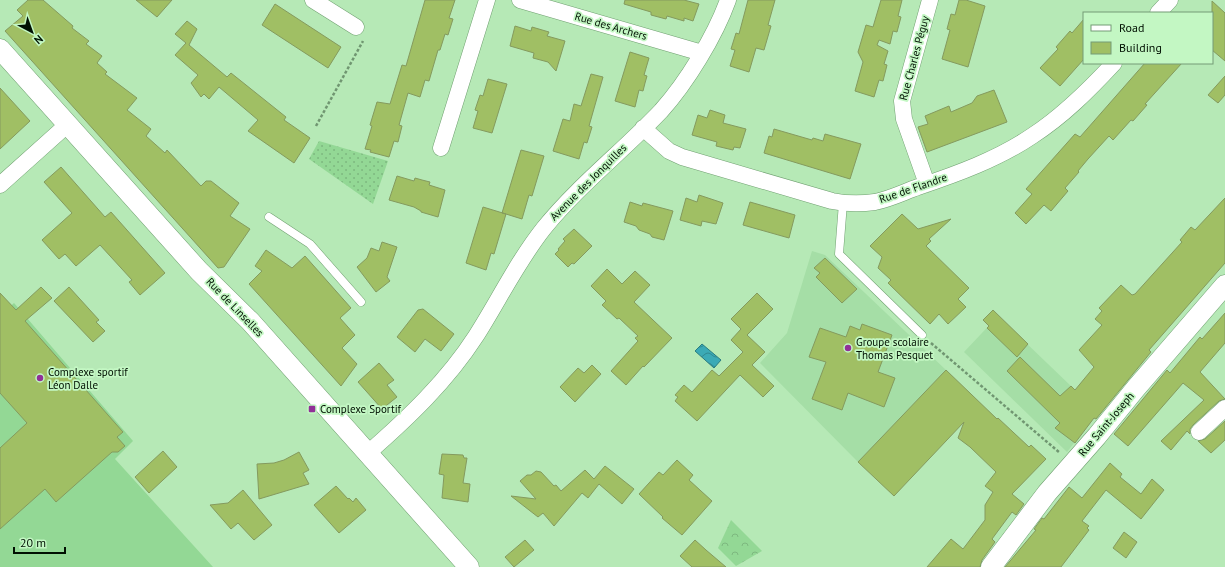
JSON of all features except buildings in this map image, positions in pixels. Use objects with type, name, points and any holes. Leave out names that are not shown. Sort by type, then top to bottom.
[{"type":"street","points":[[313,0],[356,27]]},
{"type":"street","points":[[441,148],[487,0]]},
{"type":"street","name":"Rue des Archers","points":[[520,0],[702,52]]},
{"type":"street","name":"Avenue des Jonquilles","points":[[368,454],[414,412],[459,361],[477,335],[526,251],[559,210],[575,192],[643,128],[670,100],[702,52],[717,25],[728,0]]},
{"type":"street","name":"Rue Charles Péguy","points":[[927,184],[904,119],[902,101],[930,0]]},
{"type":"street","points":[[1159,12],[1170,0]]},
{"type":"street","name":"Rue de Linselles","points":[[0,49],[199,271],[250,321],[469,567]]},
{"type":"street","name":"Rue de Flandre","points":[[643,128],[669,151],[682,157],[843,204],[876,202],[927,184],[992,158],[1032,136],[1055,120],[1082,97],[1113,64]]},
{"type":"street","points":[[0,185],[68,124]]},
{"type":"street","name":"Rue Saint-Joseph","points":[[991,567],[1047,493],[1097,436],[1140,382],[1225,285]]},
{"type":"street","points":[[1199,432],[1225,408]]},
{"type":"lane","points":[[843,204],[839,254],[922,335]]},
{"type":"lane","points":[[269,217],[310,244],[361,302]]},
{"type":"path","points":[[316,126],[366,36],[356,27]]},
{"type":"path","points":[[922,335],[1072,463]]},
{"type":"shaded area","name":"Groupe scolaire Thomas Pesquet","points":[[812,251],[825,255],[946,370],[858,462],[760,363],[787,333]]},
{"type":"shaded area","points":[[998,316],[1098,412],[1067,452],[964,352]]},
{"type":"green space","points":[[319,141],[388,161],[373,204],[309,159]]},
{"type":"green space","name":"Complexe sportif Léon Dalle","points":[[14,303],[133,441],[115,459],[213,567],[0,567],[0,316]]},
{"type":"green space","points":[[731,520],[762,551],[736,566],[718,548]]},
{"type":"water","points":[[702,344],[721,360],[714,368],[695,351]]},
{"type":"place","name":"Groupe scolaire Thomas Pesquet","points":[[848,348]]},
{"type":"place","name":"Complexe sportif Léon Dalle","points":[[40,378]]},
{"type":"place","name":"Complexe Sportif","points":[[312,409]]}]
